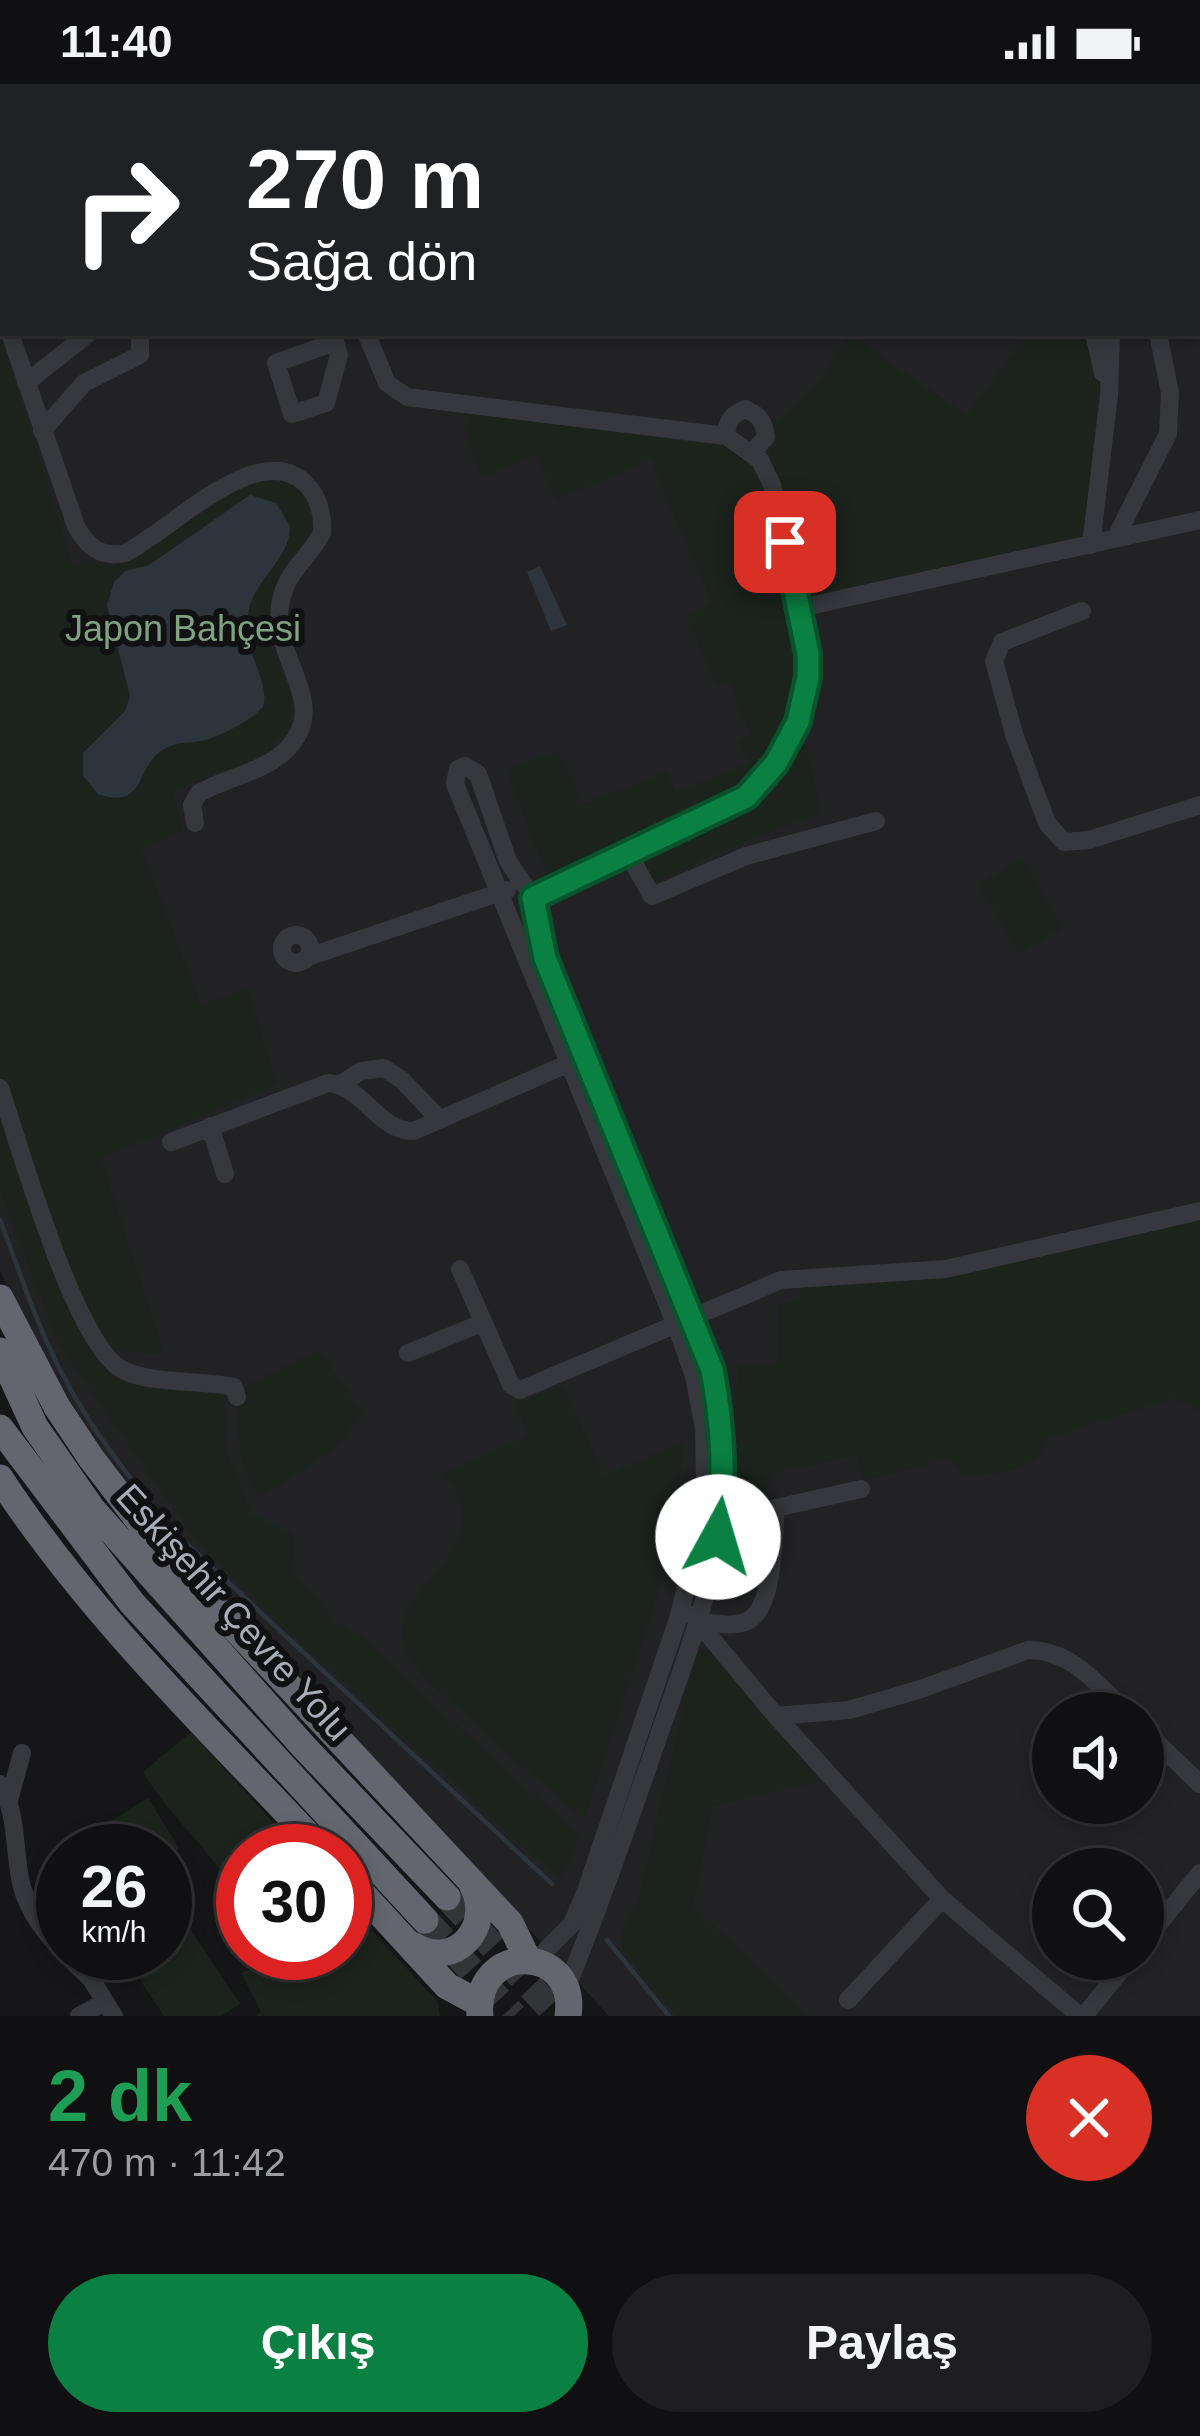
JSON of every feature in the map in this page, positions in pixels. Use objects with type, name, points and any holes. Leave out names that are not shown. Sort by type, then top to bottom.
[{"type":"highway","points":[[0,1298],[57,1407],[159,1546],[459,1889],[510,1924],[532,1961]]},
{"type":"highway","name":"Eskişehir Çevre Yolu","points":[[0,1351],[35,1426],[92,1509],[304,1747],[459,1889]]},
{"type":"highway","name":"Eskişehir Çevre Yolu","points":[[0,1428],[132,1604],[416,1931]]},
{"type":"highway","points":[[0,1478],[26,1518],[101,1609],[298,1824]]},
{"type":"highway","points":[[416,1931],[423,1952],[442,1954],[460,1948],[474,1934],[481,1916],[479,1898],[459,1889]]},
{"type":"highway","points":[[372,1896],[416,1931],[447,1986],[479,2010],[489,1976],[514,1961],[532,1961],[554,1971],[573,2004]]},
{"type":"street","points":[[11,336],[76,526],[92,548],[108,554],[133,549],[236,480],[258,472],[280,470],[297,477],[320,506],[322,533],[287,582],[278,616],[278,633],[307,708],[302,724],[295,739],[270,762],[198,794],[192,805],[195,823]]},
{"type":"street","points":[[26,383],[85,336]]},
{"type":"street","points":[[42,431],[84,382],[140,355],[140,336]]},
{"type":"street","points":[[335,342],[354,336]]},
{"type":"street","points":[[364,336],[387,383],[406,397],[725,436],[757,449],[767,472],[800,608],[808,677],[798,722],[776,763],[746,797],[530,897],[509,922]]},
{"type":"street","points":[[1095,336],[1109,395]]},
{"type":"street","points":[[1091,544],[1109,395],[1111,336]]},
{"type":"street","points":[[1115,539],[1168,434],[1170,393],[1159,336]]},
{"type":"street","points":[[725,436],[727,423],[745,409],[764,424],[766,437],[757,449]]},
{"type":"street","points":[[800,608],[1200,520]]},
{"type":"street","points":[[1082,610],[1002,642],[994,661],[1014,734],[1047,823],[1064,842],[1089,840],[1200,805]]},
{"type":"street","points":[[573,2004],[616,1858],[698,1621],[718,1537],[724,1481],[722,1426],[716,1389],[575,1061],[509,922],[454,784],[458,769],[473,768],[478,774],[508,861],[530,897],[575,1061]]},
{"type":"street","points":[[629,855],[652,896],[746,856],[876,821]]},
{"type":"street","points":[[308,957],[498,894],[530,897]]},
{"type":"street","points":[[341,1084],[397,1130],[414,1131],[575,1061]]},
{"type":"street","points":[[171,1142],[315,1084],[341,1084],[361,1071],[384,1068],[440,1120]]},
{"type":"street","points":[[0,1088],[60,1263],[90,1334],[106,1359],[126,1372],[234,1387],[237,1397]]},
{"type":"street","points":[[210,1126],[225,1174]]},
{"type":"street","points":[[460,1269],[511,1385],[520,1390],[781,1280],[946,1269],[1200,1211]]},
{"type":"street","points":[[532,1961],[567,1930],[582,1902],[682,1604],[699,1534],[706,1481],[704,1428],[684,1322]]},
{"type":"street","points":[[408,1353],[482,1323]]},
{"type":"street","points":[[698,1621],[747,1622],[761,1611],[768,1590],[776,1508],[861,1489]]},
{"type":"street","points":[[682,1604],[776,1717],[943,1899],[1082,2016],[1112,1980]]},
{"type":"street","points":[[776,1717],[849,1710],[1028,1650],[1045,1650],[1075,1664],[1105,1692]]},
{"type":"street","points":[[1164,1749],[1200,1784]]},
{"type":"street","points":[[22,1753],[4,1792],[22,1888],[36,1920]]},
{"type":"street","points":[[1164,1917],[1200,1873]]},
{"type":"street","points":[[848,2000],[943,1899]]},
{"type":"street","points":[[80,2016],[108,2009],[92,1980]]},
{"type":"shaded area","points":[[0,336],[1200,336],[1200,2016],[609,2016],[165,1534],[98,1449],[41,1357],[0,1271]]},
{"type":"shaded area","points":[[250,495],[276,503],[290,526],[284,549],[248,613],[263,707],[220,735],[166,748],[124,797],[98,794],[83,776],[83,753],[125,711],[130,696],[107,605],[114,582],[125,571],[149,565]]},
{"type":"shaded area","points":[[540,566],[567,625],[551,631],[527,572]]},
{"type":"green space","name":"Japon Bahçesi","points":[[1,336],[73,566],[86,560],[115,565],[245,487],[267,480],[287,483],[300,492],[312,521],[307,537],[279,575],[268,616],[271,648],[293,708],[286,732],[249,761],[173,790],[183,831],[141,850],[201,1005],[247,988],[277,1084],[101,1159],[164,1354],[92,1350],[104,1365],[225,1392],[225,1449],[251,1513],[294,1535],[292,1572],[322,1601],[334,1625],[346,1624],[381,1653],[580,1836],[559,1880],[271,1616],[192,1535],[60,1347],[0,1189]]},
{"type":"green space","points":[[850,336],[967,415],[1027,336],[1095,336],[1109,395],[1091,545],[801,608],[807,677],[762,781],[552,889],[507,771],[557,750],[583,804],[667,772],[676,792],[749,763],[739,740],[751,735],[730,683],[717,687],[687,615],[713,604],[651,460],[556,500],[536,455],[482,478],[467,437],[472,406],[726,436],[767,470],[774,424],[824,377]]},
{"type":"green space","points":[[804,736],[821,813],[651,884],[638,860],[754,807],[777,784]]},
{"type":"green space","points":[[1022,859],[1063,928],[1019,953],[979,884]]},
{"type":"green space","points":[[1200,1211],[1200,1411],[1174,1398],[1049,1438],[1034,1459],[1001,1472],[962,1476],[951,1458],[863,1481],[857,1455],[773,1474],[760,1505],[754,1590],[737,1600],[717,1597],[739,1365],[777,1365],[779,1305],[800,1298],[802,1279],[915,1273]]},
{"type":"green space","points":[[319,1350],[364,1414],[330,1452],[260,1498],[240,1445],[241,1388]]},
{"type":"green space","points":[[563,1386],[604,1476],[683,1442],[678,1514],[659,1590],[584,1819],[430,1683],[412,1661],[403,1633],[406,1615],[455,1545],[462,1526],[461,1500],[442,1474],[528,1436],[516,1404]]},
{"type":"green space","points":[[710,1648],[820,1781],[712,1807],[693,1906],[808,2016],[677,2016],[622,1950],[622,1929],[637,1907],[696,1653]]},
{"type":"green space","points":[[191,1732],[274,1824],[216,1824],[216,1866],[192,1837],[192,1824],[182,1824],[143,1772]]},
{"type":"green space","points":[[148,1798],[164,1824],[106,1824]]},
{"type":"green space","points":[[372,1930],[438,2002],[440,2016],[256,2016],[261,2012],[245,1980],[372,1980]]},
{"type":"green space","points":[[192,1932],[216,1968],[216,1980],[224,1980],[240,2004],[221,2016],[164,2016],[140,1980],[192,1980]]},
{"type":"waterway","points":[[0,1220],[37,1319],[76,1399],[171,1529],[552,1884]]},
{"type":"waterway","points":[[607,1940],[669,2016]]},
{"type":"tunnel","points":[[447,1897],[558,2016]]},
{"type":"tunnel","points":[[425,1920],[514,2016]]},
{"type":"route","points":[[718,1537],[724,1481],[722,1426],[712,1370],[545,958],[533,898],[746,797],[776,763],[798,722],[808,677],[808,654],[785,542]]}]
